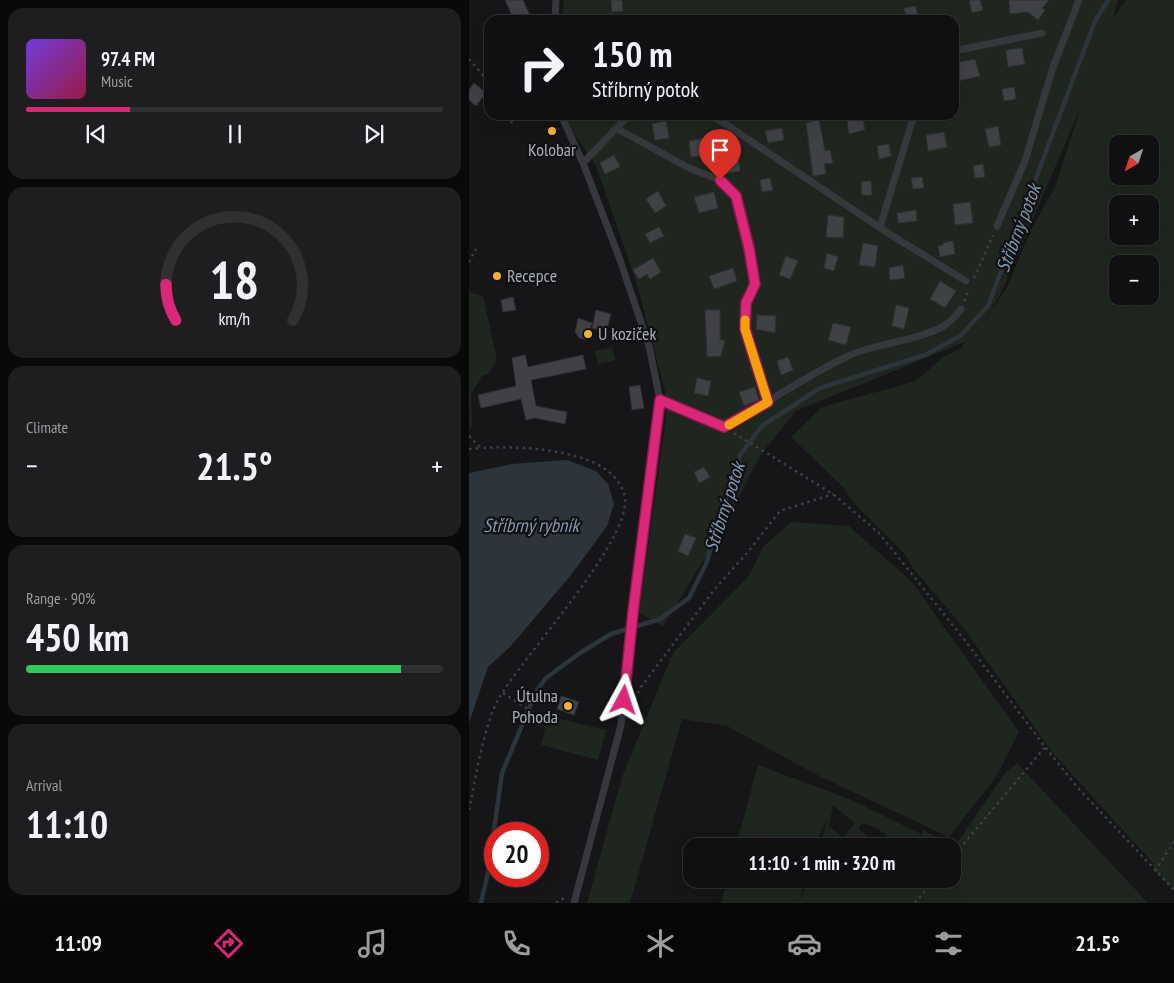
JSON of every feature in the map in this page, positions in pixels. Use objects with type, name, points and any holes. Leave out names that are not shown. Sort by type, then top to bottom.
[{"type":"lane","points":[[555,15],[556,0]]},
{"type":"lane","points":[[997,226],[1025,161],[1052,70],[1079,0]]},
{"type":"lane","points":[[959,50],[1042,33]]},
{"type":"lane","points":[[563,120],[583,163],[619,257],[649,346],[660,400],[621,724],[574,903]]},
{"type":"lane","points":[[583,163],[626,120]]},
{"type":"lane","points":[[720,120],[891,235],[966,281]]},
{"type":"lane","points":[[880,227],[912,120]]},
{"type":"lane","points":[[616,128],[689,168],[720,180],[736,196],[749,248],[755,284],[746,303],[745,329],[768,402]]},
{"type":"lane","points":[[660,400],[724,427],[768,402],[797,382],[851,355],[940,327],[949,323],[961,309]]},
{"type":"path","points":[[469,59],[484,76]]},
{"type":"path","points":[[961,309],[997,226]]},
{"type":"path","points":[[469,262],[476,249]]},
{"type":"path","points":[[469,436],[481,448]]},
{"type":"path","points":[[740,436],[833,494],[879,533],[963,638],[1078,788],[1174,891]]},
{"type":"path","points":[[469,449],[521,448],[563,452],[596,462],[611,472],[621,488],[625,501],[621,520],[591,574],[503,693],[493,711],[469,811]]},
{"type":"path","points":[[633,702],[641,687],[714,590],[747,553],[780,511],[833,494]]},
{"type":"path","points":[[503,693],[542,718]]},
{"type":"path","points":[[961,847],[1045,747]]},
{"type":"path","points":[[1155,871],[1174,840]]},
{"type":"path","points":[[915,903],[928,888]]},
{"type":"shaded area","points":[[564,0],[1118,0],[1113,19],[1126,0],[1174,0],[1174,890],[1155,871],[1152,862],[1052,752],[962,626],[912,567],[906,555],[852,501],[846,490],[791,437],[822,407],[916,381],[943,357],[961,348],[965,342],[796,411],[761,454],[721,532],[663,626],[639,613],[666,417],[665,391],[636,281],[596,166],[568,125],[567,120],[959,120],[959,15],[562,15]],"holes":[[[1080,109],[1055,187],[1032,228],[1007,287],[985,320],[1001,293]]]},
{"type":"shaded area","points":[[469,292],[483,296],[497,360],[489,373],[482,376],[471,394],[472,425],[469,433]]},
{"type":"shaded area","points":[[612,347],[615,360],[598,364],[595,351]]},
{"type":"shaded area","points":[[791,522],[849,526],[912,582],[1019,732],[996,777],[949,837],[819,776],[727,726],[682,719],[630,903],[587,903],[622,777],[673,653],[749,576],[763,547]]},
{"type":"shaded area","points":[[548,716],[606,730],[598,760],[541,745]]},
{"type":"shaded area","points":[[1017,763],[1148,903],[721,903],[725,888],[803,888],[799,902],[805,888],[961,888],[960,838],[1005,773]]},
{"type":"shaded area","points":[[758,765],[852,800],[921,834],[923,830],[939,838],[887,838],[887,835],[875,827],[861,824],[859,829],[870,838],[843,838],[822,838],[828,816],[818,838],[738,838]],"holes":[[[833,805],[855,823],[843,838],[829,826]]]},
{"type":"water","name":"Stříbrný rybník","points":[[567,460],[596,471],[608,484],[614,504],[607,526],[571,575],[510,647],[488,667],[469,723],[469,473],[512,464]]},
{"type":"building","points":[[505,0],[523,0],[530,15],[512,15]]},
{"type":"building","points":[[611,0],[622,0],[623,11],[612,12]]},
{"type":"building","points":[[969,0],[980,0],[983,10],[972,13]]},
{"type":"building","points":[[1009,0],[1049,0],[1042,8],[1045,10],[1038,20],[1028,12],[1010,14]]},
{"type":"building","points":[[915,6],[918,15],[906,15],[904,8]]},
{"type":"building","points":[[1022,48],[1025,64],[1008,67],[1006,50]]},
{"type":"building","points":[[975,59],[980,76],[959,81],[959,62]]},
{"type":"building","points":[[474,83],[484,91],[484,96],[476,106],[469,100],[469,90]]},
{"type":"building","points":[[1014,87],[1016,99],[1004,101],[1002,89]]},
{"type":"building","points":[[819,120],[825,151],[830,150],[833,163],[824,164],[826,174],[813,176],[806,123]]},
{"type":"building","points":[[863,120],[865,130],[849,134],[847,121]]},
{"type":"building","points":[[666,121],[669,138],[655,140],[652,124]]},
{"type":"building","points":[[998,126],[1001,145],[989,147],[985,129]]},
{"type":"building","points":[[782,128],[784,140],[768,143],[765,131]]},
{"type":"building","points":[[944,132],[947,147],[928,151],[926,135]]},
{"type":"building","points":[[706,138],[708,155],[691,157],[689,141]]},
{"type":"building","points":[[889,144],[891,156],[879,159],[877,146]]},
{"type":"building","points":[[614,155],[620,167],[605,174],[600,163]]},
{"type":"building","points":[[738,156],[740,171],[723,174],[721,159]]},
{"type":"building","points":[[983,164],[985,177],[975,178],[973,166]]},
{"type":"building","points":[[922,177],[924,188],[913,189],[911,178]]},
{"type":"building","points":[[770,178],[773,190],[762,192],[760,180]]},
{"type":"building","points":[[871,181],[872,195],[862,195],[861,182]]},
{"type":"building","points":[[658,191],[666,206],[655,213],[646,199]]},
{"type":"building","points":[[714,192],[718,208],[699,213],[694,197]]},
{"type":"building","points":[[970,202],[973,223],[955,225],[953,204]]},
{"type":"building","points":[[916,210],[917,221],[898,223],[897,213]]},
{"type":"building","points":[[828,215],[844,217],[843,238],[826,237]]},
{"type":"building","points":[[659,227],[664,236],[650,243],[645,234]]},
{"type":"building","points":[[953,241],[955,254],[940,257],[938,246]]},
{"type":"building","points":[[863,243],[878,246],[875,267],[859,265]]},
{"type":"building","points":[[827,253],[838,257],[834,271],[824,268]]},
{"type":"building","points":[[786,256],[798,261],[790,279],[779,275]]},
{"type":"building","points":[[653,258],[661,272],[650,279],[647,274],[639,279],[633,270]]},
{"type":"building","points":[[903,265],[905,278],[890,280],[889,268]]},
{"type":"building","points":[[733,268],[737,281],[714,289],[709,276]]},
{"type":"building","points":[[940,281],[956,291],[945,308],[930,299]]},
{"type":"building","points":[[513,297],[516,310],[503,312],[501,300]]},
{"type":"building","points":[[896,305],[909,308],[904,329],[892,326]]},
{"type":"building","points":[[596,310],[611,314],[606,332],[592,328]]},
{"type":"building","points":[[705,310],[720,310],[720,340],[725,340],[721,356],[707,357]]},
{"type":"building","points":[[757,315],[776,316],[775,333],[756,329]]},
{"type":"building","points":[[578,318],[592,323],[587,340],[579,338],[575,332]]},
{"type":"building","points":[[833,323],[851,327],[846,345],[828,340]]},
{"type":"building","points":[[525,355],[528,367],[583,355],[586,369],[531,380],[536,406],[567,412],[565,424],[535,418],[526,420],[521,399],[481,408],[478,395],[516,386],[512,358]]},
{"type":"building","points":[[788,357],[793,370],[781,375],[777,361]]},
{"type":"building","points":[[697,378],[711,381],[708,396],[694,393]]},
{"type":"building","points":[[640,385],[644,408],[632,410],[629,387]]},
{"type":"building","points":[[755,387],[759,400],[744,406],[739,392]]},
{"type":"building","points":[[704,467],[710,477],[699,483],[694,472]]},
{"type":"building","points":[[685,534],[696,538],[688,556],[678,551]]},
{"type":"building","name":"Útulna Pohoda","points":[[561,696],[579,702],[574,715],[557,709]]},
{"type":"waterway","name":"Stříbrný potok","points":[[481,903],[488,873],[502,773],[536,692],[546,678],[580,653],[611,634],[660,619],[689,598],[706,564],[740,455],[762,426],[820,388],[925,355],[960,336],[988,306],[1095,21],[1108,0]]},
{"type":"slow traffic","points":[[729,425],[768,402],[745,329],[745,320]]},
{"type":"place","name":"Kolobar","points":[[552,131]]},
{"type":"place","name":"Recepce","points":[[497,276]]},
{"type":"place","name":"U koziček","points":[[588,334]]},
{"type":"place","name":"Útulna Pohoda","points":[[568,706]]},
{"type":"route","points":[[624,700],[633,612],[660,400],[724,427],[768,402],[745,329],[746,303],[755,284],[749,248],[736,196],[720,180]]}]
